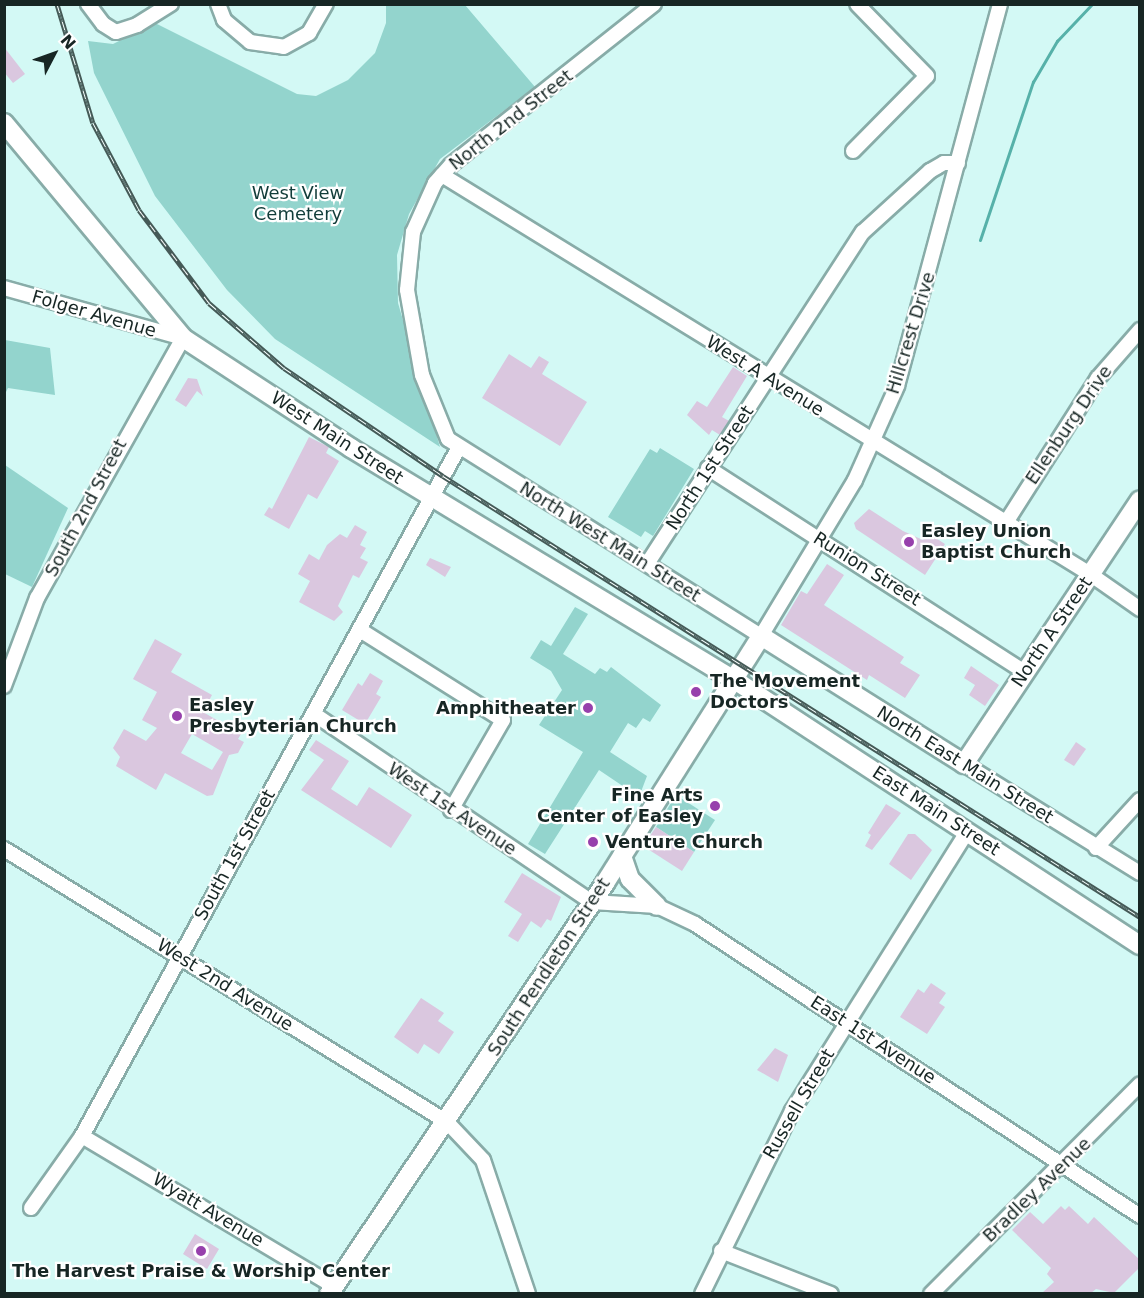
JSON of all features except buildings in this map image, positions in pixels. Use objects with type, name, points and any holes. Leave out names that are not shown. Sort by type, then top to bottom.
[{"type":"main road","name":"West Main Street","points":[[4,123],[183,338],[432,499],[733,679]]},
{"type":"main road","name":"North A Street","points":[[964,764],[1140,500]]},
{"type":"main road","name":"South Pendleton Street","points":[[331,1290],[447,1122],[592,902],[761,636]]},
{"type":"main road","name":"North East Main Street","points":[[761,636],[964,764]]},
{"type":"main road","name":"East Main Street","points":[[733,679],[1140,945]]},
{"type":"main road","points":[[622,856],[630,879],[657,906]]},
{"type":"street","points":[[88,4],[102,24],[116,32],[137,25],[171,4]]},
{"type":"street","points":[[218,4],[224,20],[250,42],[284,47],[309,33],[326,4]]},
{"type":"street","points":[[853,151],[927,76],[857,4]]},
{"type":"street","name":"Hillcrest Drive","points":[[761,636],[820,540],[873,443],[897,386],[1000,4]]},
{"type":"street","name":"North 2nd Street","points":[[458,449],[438,423],[430,400],[407,290],[413,232],[442,175],[651,5]]},
{"type":"street","name":"North 1st Street","points":[[647,564],[863,232],[930,171],[958,163]]},
{"type":"street","name":"West A Avenue","points":[[442,175],[873,443],[1090,574],[1140,609]]},
{"type":"street","name":"Folger Avenue","points":[[4,288],[183,338]]},
{"type":"street","name":"Ellenburg Drive","points":[[1005,524],[1098,378],[1140,330]]},
{"type":"street","name":"South 2nd Street","points":[[4,686],[38,598],[183,338]]},
{"type":"street","points":[[432,499],[458,449]]},
{"type":"street","name":"North West Main Street","points":[[458,449],[761,636]]},
{"type":"street","name":"Runion Street","points":[[708,468],[1025,672]]},
{"type":"street","name":"South 1st Street","points":[[31,1208],[82,1136],[432,499]]},
{"type":"street","points":[[360,630],[503,720],[451,810]]},
{"type":"street","name":"West 1st Avenue","points":[[314,714],[451,810],[592,902]]},
{"type":"street","name":"North East Main Street","points":[[964,764],[1096,848],[1140,873]]},
{"type":"street","points":[[1096,848],[1140,800]]},
{"type":"street","name":"Russell Street","points":[[702,1293],[792,1111],[967,832]]},
{"type":"street","name":"West 2nd Avenue","points":[[4,849],[447,1122],[483,1160],[528,1293]]},
{"type":"street","name":"East 1st Avenue","points":[[592,902],[657,906],[694,924],[847,1022],[1140,1216]]},
{"type":"street","name":"Bradley Avenue","points":[[931,1293],[1062,1165],[1140,1084]]},
{"type":"street","name":"Wyatt Avenue","points":[[82,1136],[331,1290]]},
{"type":"street","points":[[721,1251],[831,1293]]},
{"type":"green space","name":"West View Cemetery","points":[[386,5],[465,5],[535,87],[440,159],[409,214],[397,255],[398,303],[440,447],[275,339],[227,290],[155,196],[94,73],[88,41],[113,44],[155,23],[297,94],[316,96],[348,80],[375,53],[386,23]]},
{"type":"green space","points":[[5,340],[50,348],[55,395],[8,388],[5,394]]},
{"type":"green space","points":[[660,448],[694,469],[653,536],[645,531],[641,537],[608,517],[650,449],[657,453]]},
{"type":"green space","points":[[5,465],[68,508],[32,587],[5,574]]},
{"type":"green space","points":[[575,607],[588,614],[563,654],[595,674],[600,668],[607,672],[611,667],[661,705],[650,722],[643,718],[636,728],[628,723],[610,752],[647,776],[639,797],[599,770],[545,854],[528,844],[583,752],[539,725],[562,690],[551,671],[530,658],[541,640],[551,646]]},
{"type":"green space","points":[[676,795],[715,820],[694,852],[656,827]]},
{"type":"waterway","points":[[980,240],[1033,82],[1057,41],[1092,4]]},
{"type":"railway","points":[[57,4],[93,123],[139,210],[209,303],[284,368],[443,476],[1140,917]]},
{"type":"place","name":"Easley Union Baptist Church","points":[[909,542]]},
{"type":"place","name":"The Movement Doctors","points":[[696,692]]},
{"type":"place","name":"Amphitheater","points":[[588,708]]},
{"type":"place","name":"Easley Presbyterian Church","points":[[177,716]]},
{"type":"place","name":"Fine Arts Center of Easley","points":[[715,806]]},
{"type":"place","name":"Venture Church","points":[[593,842]]},
{"type":"place","name":"The Harvest Praise & Worship Center","points":[[201,1251]]}]
